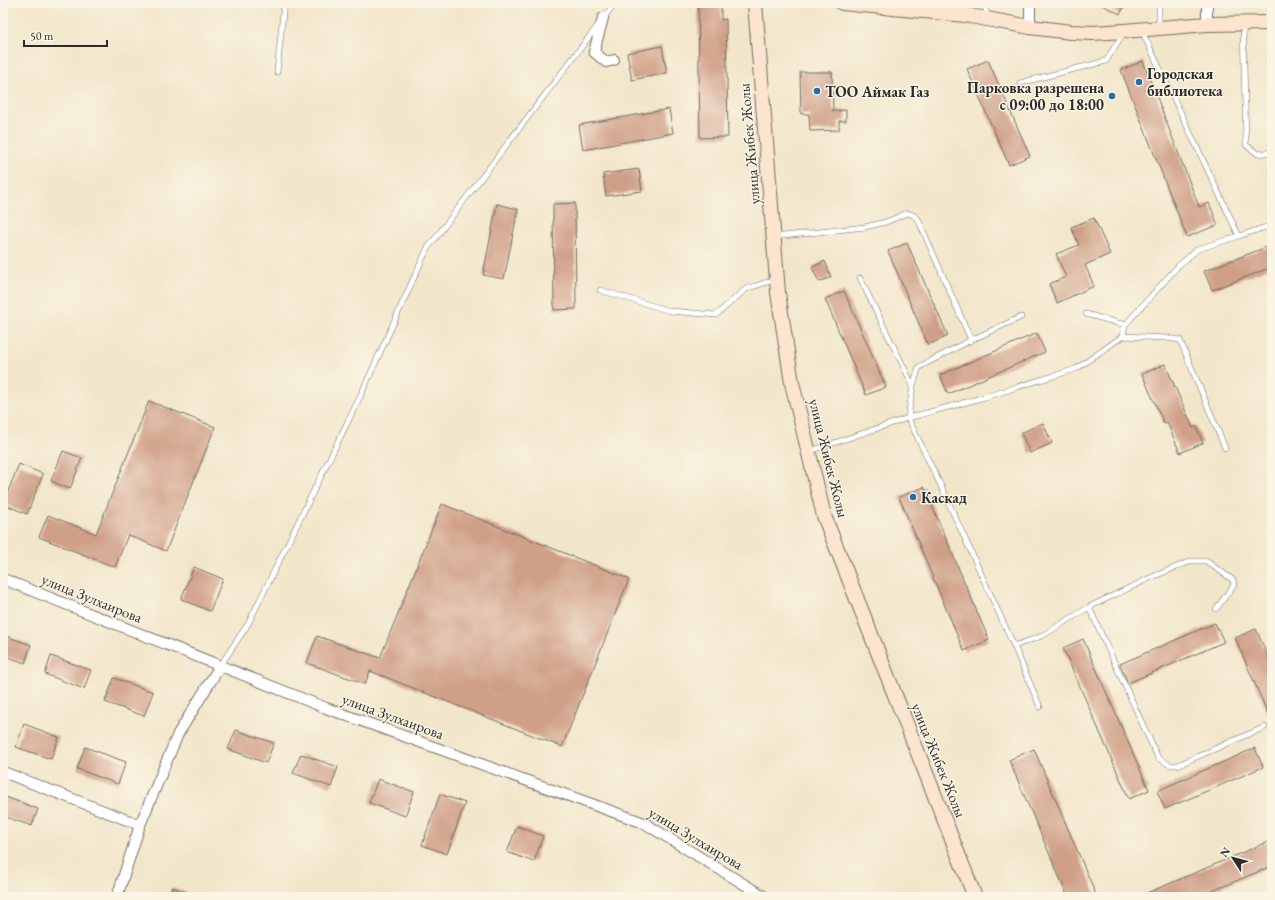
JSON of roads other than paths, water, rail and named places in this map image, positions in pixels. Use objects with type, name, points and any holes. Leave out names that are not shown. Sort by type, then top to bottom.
[{"type":"street","name":"улица Жибек Жолы","points":[[754,3],[777,279],[792,383],[824,516],[975,897]]},
{"type":"street","points":[[845,3],[965,15],[1030,27],[1071,32],[1093,33],[1207,24],[1272,23]]},
{"type":"street","points":[[1030,3],[1030,27]]},
{"type":"street","points":[[1207,3],[1207,24]]},
{"type":"street","points":[[603,18],[594,52],[606,62],[614,60]]},
{"type":"street","name":"улица Зулхаирова","points":[[3,579],[326,708],[644,823],[765,897]]},
{"type":"street","points":[[117,897],[140,825],[178,734],[220,666]]},
{"type":"street","points":[[3,772],[140,825]]},
{"type":"lane","points":[[277,72],[284,3]]},
{"type":"lane","points":[[220,666],[248,624],[359,399],[428,249],[615,3]]},
{"type":"lane","points":[[985,3],[987,19]]},
{"type":"lane","points":[[1159,3],[1159,28]]},
{"type":"lane","points":[[1243,24],[1246,145],[1258,154],[1272,152]]},
{"type":"lane","points":[[1141,30],[1239,236]]},
{"type":"lane","points":[[1020,83],[1106,61],[1124,31]]},
{"type":"lane","points":[[774,238],[864,227],[886,222],[907,213],[913,215],[918,219],[971,340]]},
{"type":"lane","points":[[1122,336],[1125,325],[1179,265],[1198,249],[1272,225]]},
{"type":"lane","points":[[860,278],[913,386]]},
{"type":"lane","points":[[600,290],[670,312],[716,315],[746,289],[777,279]]},
{"type":"lane","points":[[1086,314],[1125,325]]},
{"type":"lane","points":[[1021,317],[971,340],[919,367],[913,386],[908,418],[1014,646],[1040,707]]},
{"type":"lane","points":[[809,451],[908,418],[978,399],[1076,369],[1122,336],[1180,340],[1225,448]]},
{"type":"lane","points":[[1014,646],[1042,636],[1089,607],[1191,560],[1206,561],[1234,580],[1234,585],[1216,609]]},
{"type":"lane","points":[[1089,607],[1158,758],[1170,765],[1178,765],[1265,727]]},
{"type":"place","name":"Городская библиотека","points":[[1139,82]]},
{"type":"place","name":"ТОО Аймак Газ","points":[[817,91]]},
{"type":"place","name":"Парковка разрешена с 09:00 до 18:00","points":[[1112,96]]},
{"type":"place","name":"Каскад","points":[[913,497]]}]
